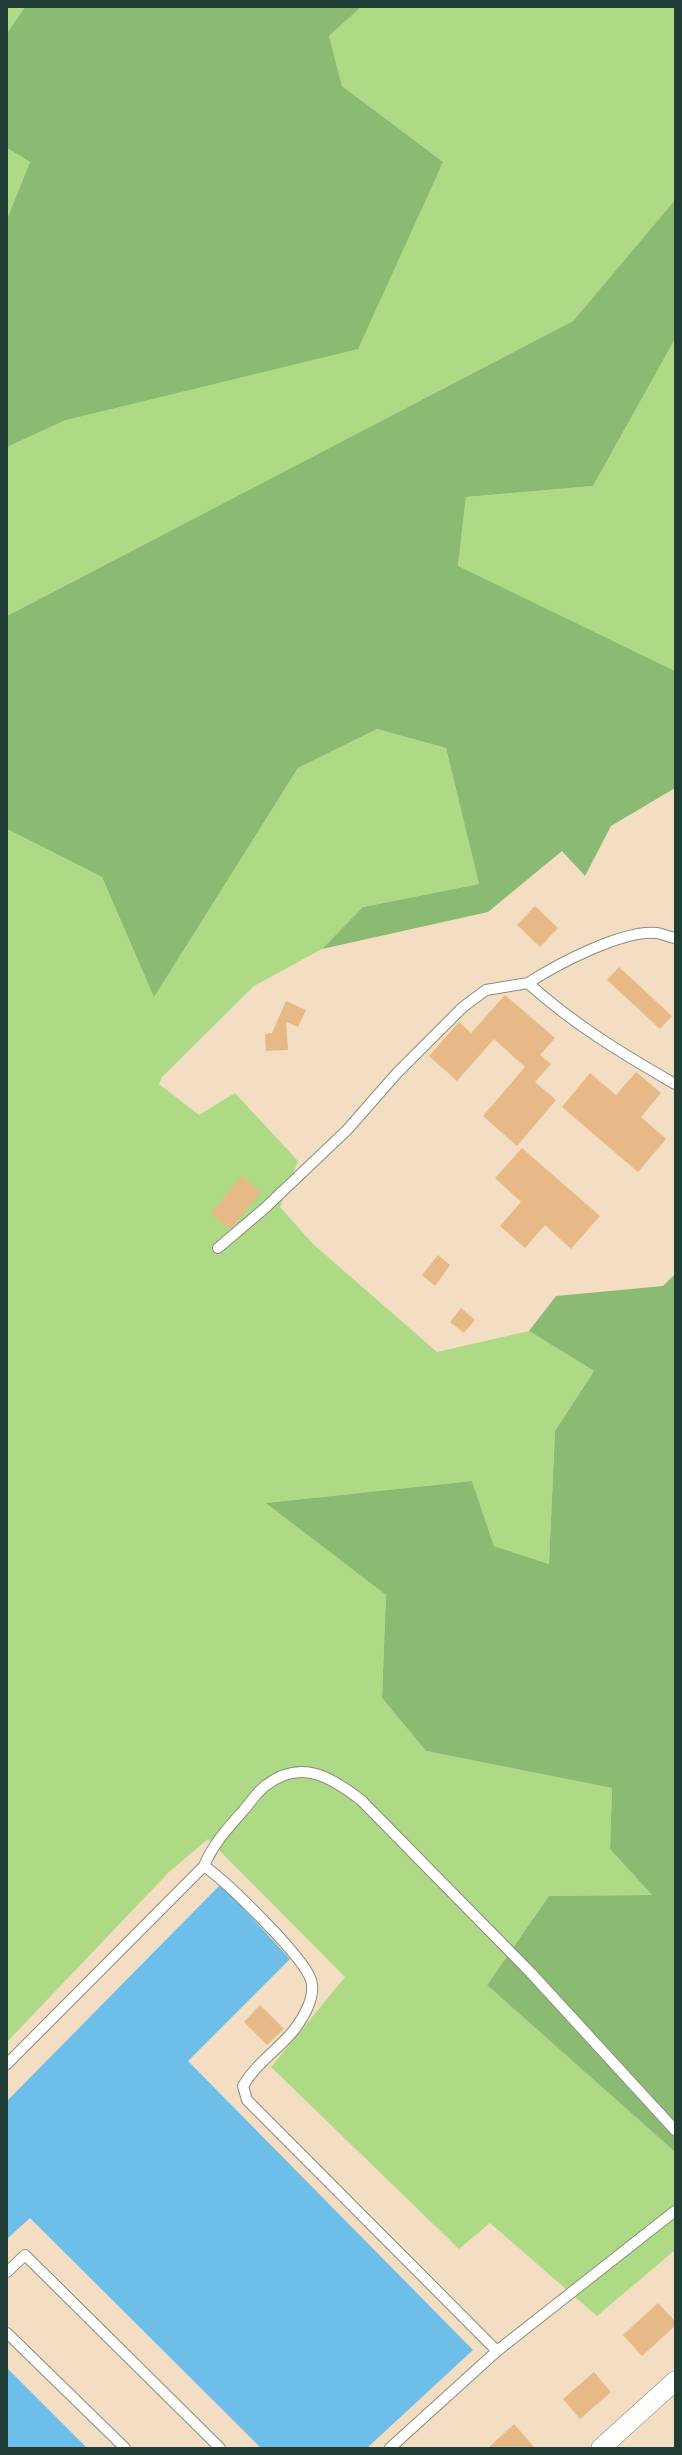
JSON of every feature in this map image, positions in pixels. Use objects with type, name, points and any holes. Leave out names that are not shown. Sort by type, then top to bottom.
[{"type":"street","points":[[601,2448],[675,2381]]},
{"type":"lane","points":[[218,1248],[264,1208],[347,1130],[397,1073],[463,1006],[486,990],[528,983],[571,958],[634,935],[656,933],[675,938]]},
{"type":"lane","points":[[528,983],[554,1006],[607,1045],[675,1084]]},
{"type":"lane","points":[[7,2064],[204,1866],[211,1850],[264,1786],[287,1773],[312,1773],[334,1780],[361,1800],[531,1973],[675,2130]]},
{"type":"lane","points":[[204,1866],[221,1878],[299,1959],[311,1980],[311,2000],[294,2030],[250,2074],[244,2086],[247,2100],[497,2351]]},
{"type":"lane","points":[[390,2448],[497,2351],[675,2211]]},
{"type":"lane","points":[[7,2272],[26,2255],[220,2448]]},
{"type":"lane","points":[[7,2333],[125,2448]]},
{"type":"green space","points":[[7,7],[25,7],[7,33]]},
{"type":"green space","points":[[25,7],[361,7],[329,36],[342,86],[443,162],[358,349],[66,420],[7,447],[7,219],[30,162],[7,148],[7,33]]},
{"type":"green space","points":[[361,7],[675,7],[675,200],[573,321],[7,616],[7,447],[66,420],[443,163],[342,86],[329,36]]},
{"type":"green space","points":[[7,148],[30,162],[7,219]]},
{"type":"green space","points":[[675,200],[675,339],[593,486],[466,497],[458,566],[675,671],[675,788],[611,826],[585,876],[562,851],[488,912],[322,949],[363,907],[479,884],[446,748],[377,729],[298,768],[154,997],[102,877],[7,829],[7,616],[573,321]]},
{"type":"green space","points":[[675,339],[675,671],[458,567],[466,497],[593,486]]},
{"type":"green space","points":[[377,729],[446,748],[479,884],[363,907],[322,949],[254,986],[162,1077],[159,1084],[199,1115],[235,1093],[298,1161],[280,1207],[313,1244],[437,1352],[529,1331],[594,1371],[555,1431],[549,1564],[494,1546],[472,1481],[267,1503],[386,1595],[382,1698],[426,1751],[612,1788],[610,1849],[652,1895],[549,1896],[487,1985],[675,2152],[675,2250],[597,2316],[490,2223],[459,2249],[271,2067],[345,1977],[208,1839],[169,1872],[7,2042],[7,829],[102,877],[154,996],[298,768]]},
{"type":"green space","points":[[675,1274],[675,2152],[487,1985],[549,1896],[652,1895],[610,1849],[612,1788],[426,1751],[382,1698],[386,1595],[266,1503],[472,1481],[494,1546],[549,1564],[555,1431],[594,1371],[529,1331],[556,1296],[663,1286]]},
{"type":"water","points":[[221,1884],[290,1959],[188,2061],[473,2350],[367,2448],[261,2448],[30,2218],[7,2239],[7,2101]]},
{"type":"water","points":[[7,2368],[87,2448],[7,2448]]},
{"type":"building","points":[[535,906],[558,928],[540,947],[517,925]]},
{"type":"building","points":[[619,967],[672,1016],[660,1029],[607,980]]},
{"type":"building","points":[[505,995],[555,1038],[540,1055],[551,1064],[535,1082],[556,1100],[517,1146],[483,1116],[525,1067],[494,1039],[457,1081],[429,1056],[459,1022],[471,1033]]},
{"type":"building","points":[[286,1001],[306,1010],[298,1027],[286,1022],[288,1050],[266,1051],[265,1034],[272,1033]]},
{"type":"building","points":[[636,1072],[661,1093],[641,1117],[666,1139],[638,1172],[562,1107],[590,1073],[616,1095]]},
{"type":"building","points":[[522,1148],[600,1216],[571,1249],[545,1225],[525,1248],[500,1226],[521,1202],[495,1178]]},
{"type":"building","points":[[241,1176],[261,1192],[230,1229],[211,1214]]},
{"type":"building","points":[[438,1255],[450,1265],[435,1286],[422,1275]]},
{"type":"building","points":[[461,1308],[475,1320],[464,1333],[450,1322]]},
{"type":"building","points":[[260,2005],[284,2029],[267,2045],[244,2022]]},
{"type":"building","points":[[658,2303],[675,2321],[675,2326],[642,2356],[623,2335]]},
{"type":"building","points":[[594,2372],[611,2392],[580,2419],[563,2399]]},
{"type":"building","points":[[514,2424],[535,2448],[488,2448]]}]
